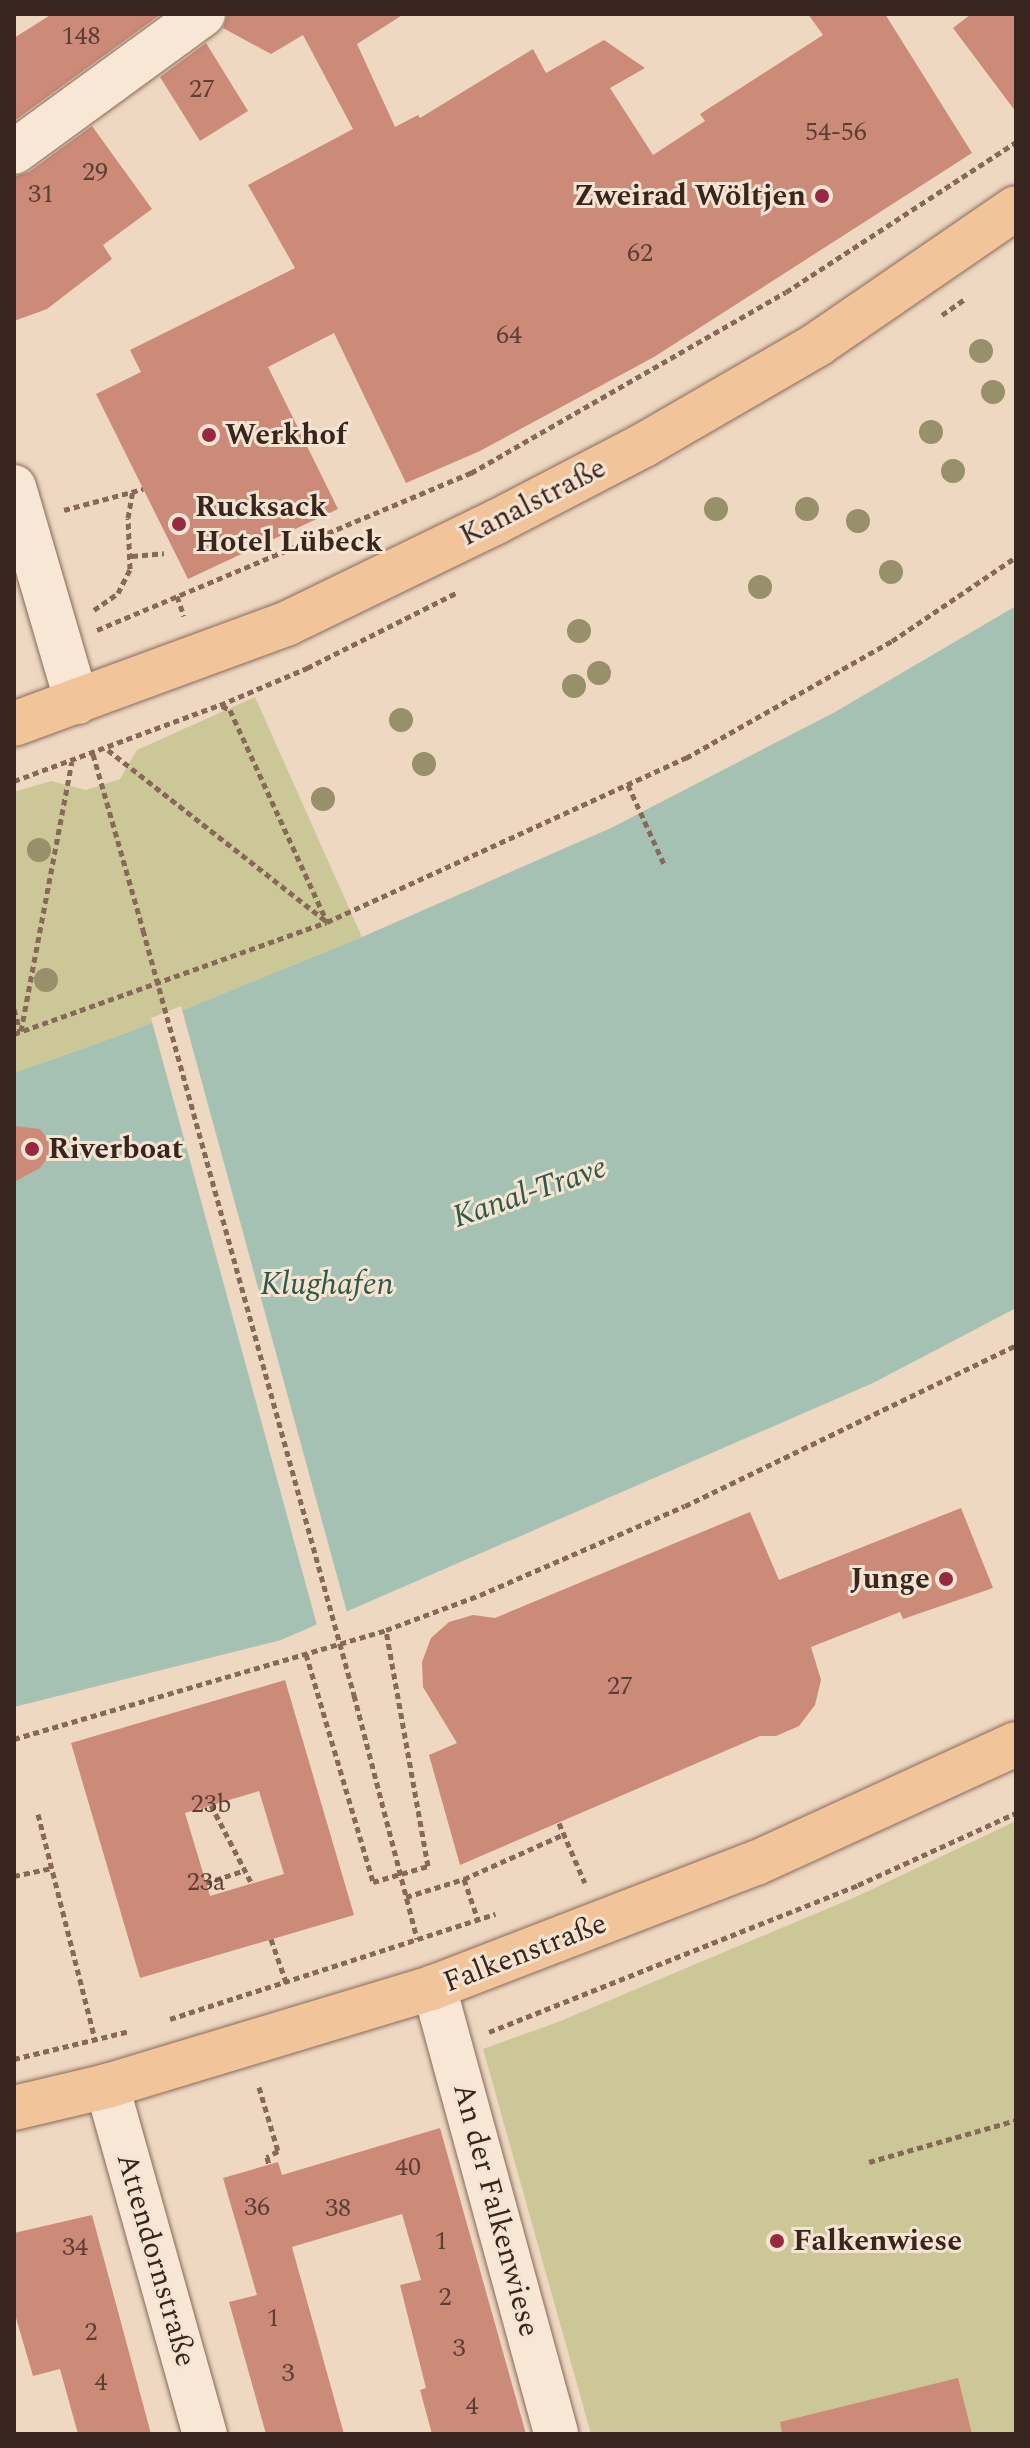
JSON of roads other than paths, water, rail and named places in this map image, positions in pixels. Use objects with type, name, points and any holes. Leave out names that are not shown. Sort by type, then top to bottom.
[{"type":"main road","name":"Kanalstraße","points":[[14,724],[286,624],[644,445],[818,344],[1016,208]]},
{"type":"main road","name":"Falkenstraße","points":[[14,2108],[107,2086],[434,1987],[756,1863],[1016,1744]]},
{"type":"street","points":[[14,152],[203,14]]},
{"type":"street","points":[[20,506],[77,702]]},
{"type":"street","name":"An der Falkenwiese","points":[[434,1987],[556,2434]]},
{"type":"street","name":"Attendornstraße","points":[[107,2086],[205,2434]]},
{"type":"water","name":"Klughafen","points":[[1016,606],[1016,1308],[873,1383],[281,1640],[14,1707],[14,1073],[129,1032],[362,937],[611,828],[835,712]]},
{"type":"place","name":"Zweirad Wöltjen","points":[[822,196]]},
{"type":"place","name":"Werkhof","points":[[209,435]]},
{"type":"place","name":"Rucksack Hotel Lübeck","points":[[179,524]]},
{"type":"place","name":"Riverboat","points":[[32,1149]]},
{"type":"place","name":"Junge","points":[[946,1579]]},
{"type":"place","name":"Falkenwiese","points":[[777,2241]]},
{"type":"water label","name":"Kanal-Trave","points":[[530,1193]]}]
